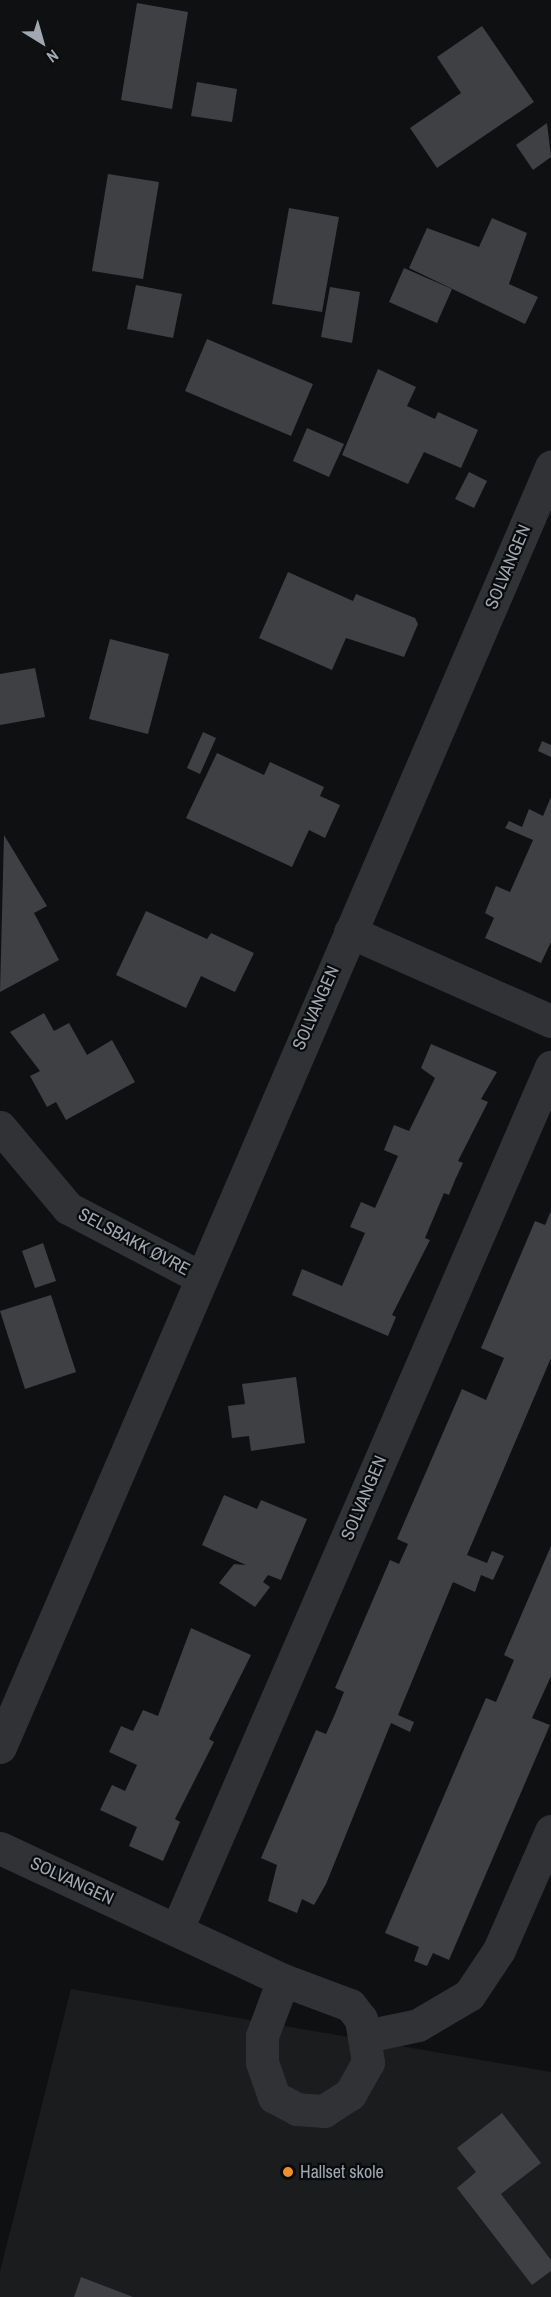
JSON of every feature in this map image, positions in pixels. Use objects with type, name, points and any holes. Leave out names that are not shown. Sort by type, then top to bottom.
[{"type":"street","name":"SOLVANGEN","points":[[0,1747],[198,1276],[551,467]]},
{"type":"street","points":[[350,932],[551,1022]]},
{"type":"street","name":"SOLVANGEN","points":[[177,1929],[551,1066]]},
{"type":"street","name":"SELSBAKK ØVRE","points":[[0,1127],[68,1208],[198,1276]]},
{"type":"street","points":[[366,2036],[418,2025],[469,1995],[500,1950],[551,1831]]},
{"type":"street","name":"SOLVANGEN","points":[[0,1848],[283,1980],[350,2005],[366,2036],[368,2062],[350,2094],[324,2111],[297,2109],[274,2097],[262,2062],[261,2036],[283,1980]]},
{"type":"shaded area","name":"Hallset skole","points":[[71,1989],[551,2072],[551,2297],[0,2297],[0,2272]]},
{"type":"building","points":[[137,3],[188,12],[172,109],[121,100]]},
{"type":"building","points":[[482,26],[534,102],[437,168],[410,128],[461,93],[437,57]]},
{"type":"building","points":[[197,82],[237,89],[232,122],[191,116]]},
{"type":"building","points":[[547,123],[551,157],[533,170],[516,145]]},
{"type":"building","points":[[108,174],[159,182],[143,279],[92,271]]},
{"type":"building","points":[[289,208],[339,217],[322,312],[272,304]]},
{"type":"building","points":[[492,218],[527,233],[509,284],[538,297],[525,324],[409,268],[427,228],[479,247]]},
{"type":"building","points":[[404,268],[452,289],[437,323],[389,302]]},
{"type":"building","points":[[136,285],[182,294],[173,338],[127,329]]},
{"type":"building","points":[[330,287],[360,292],[352,343],[321,337]]},
{"type":"building","points":[[207,339],[313,384],[291,436],[185,391]]},
{"type":"building","points":[[378,369],[416,387],[407,406],[435,419],[438,412],[478,430],[461,468],[424,452],[408,484],[342,455]]},
{"type":"building","points":[[307,428],[344,444],[329,477],[293,461]]},
{"type":"building","points":[[469,472],[487,481],[474,508],[455,499]]},
{"type":"building","points":[[288,572],[353,601],[356,594],[415,618],[418,624],[404,657],[346,638],[332,670],[259,638]]},
{"type":"building","points":[[110,639],[169,654],[148,734],[89,719]]},
{"type":"building","points":[[35,668],[45,717],[0,725],[0,674]]},
{"type":"building","points":[[203,732],[216,738],[200,774],[187,768]]},
{"type":"building","points":[[542,741],[551,745],[551,757],[538,751]]},
{"type":"building","points":[[217,753],[264,775],[270,762],[324,787],[320,796],[340,805],[325,838],[309,830],[292,867],[186,818]]},
{"type":"building","points":[[551,797],[551,942],[541,963],[485,938],[494,918],[485,913],[496,886],[510,892],[533,840],[505,828],[509,821],[522,827],[529,809],[543,816]]},
{"type":"building","points":[[4,835],[47,906],[34,913],[59,960],[0,992]]},
{"type":"building","points":[[146,911],[207,939],[211,933],[254,953],[235,992],[201,976],[186,1008],[116,975]]},
{"type":"building","points":[[44,1013],[54,1031],[69,1023],[87,1055],[112,1040],[135,1082],[66,1120],[56,1102],[47,1107],[30,1076],[40,1071],[10,1032]]},
{"type":"building","points":[[431,1044],[497,1072],[481,1099],[488,1102],[458,1161],[463,1163],[449,1195],[444,1193],[425,1238],[430,1240],[392,1315],[396,1317],[388,1336],[292,1295],[302,1269],[342,1286],[365,1233],[350,1227],[361,1202],[375,1208],[398,1156],[384,1150],[394,1125],[409,1131],[435,1078],[421,1068]]},
{"type":"building","points":[[551,1211],[551,1358],[467,1555],[487,1563],[492,1551],[504,1556],[493,1580],[481,1575],[475,1592],[453,1582],[398,1715],[414,1722],[410,1732],[391,1723],[326,1884],[314,1905],[302,1899],[297,1913],[268,1901],[277,1865],[261,1858],[316,1730],[326,1734],[335,1714],[344,1692],[335,1688],[390,1560],[399,1564],[408,1544],[397,1539],[462,1389],[486,1400],[504,1358],[481,1348],[535,1221],[545,1225]]},
{"type":"building","points":[[43,1243],[56,1281],[35,1288],[22,1251]]},
{"type":"building","points":[[51,1295],[76,1372],[25,1389],[0,1311]]},
{"type":"building","points":[[296,1377],[305,1443],[251,1451],[249,1436],[232,1438],[228,1406],[245,1404],[242,1384]]},
{"type":"building","points":[[224,1495],[257,1509],[261,1500],[307,1519],[281,1580],[268,1575],[263,1582],[270,1587],[255,1607],[219,1583],[234,1564],[246,1565],[202,1545]]},
{"type":"building","points":[[551,1546],[551,1676],[532,1718],[550,1725],[449,1960],[433,1953],[427,1966],[414,1961],[419,1947],[385,1933],[486,1698],[496,1702],[514,1660],[504,1655]]},
{"type":"building","points":[[191,1628],[251,1655],[209,1739],[214,1742],[175,1819],[180,1822],[163,1861],[129,1846],[137,1827],[100,1810],[112,1785],[125,1791],[137,1765],[109,1752],[121,1726],[133,1731],[143,1710],[158,1716]]},
{"type":"building","points":[[502,2113],[541,2163],[501,2194],[551,2260],[551,2271],[532,2285],[457,2188],[476,2172],[457,2148]]},
{"type":"building","points":[[81,2277],[133,2297],[74,2297]]},
{"type":"place","name":"Hallset skole","points":[[288,2172]]}]
